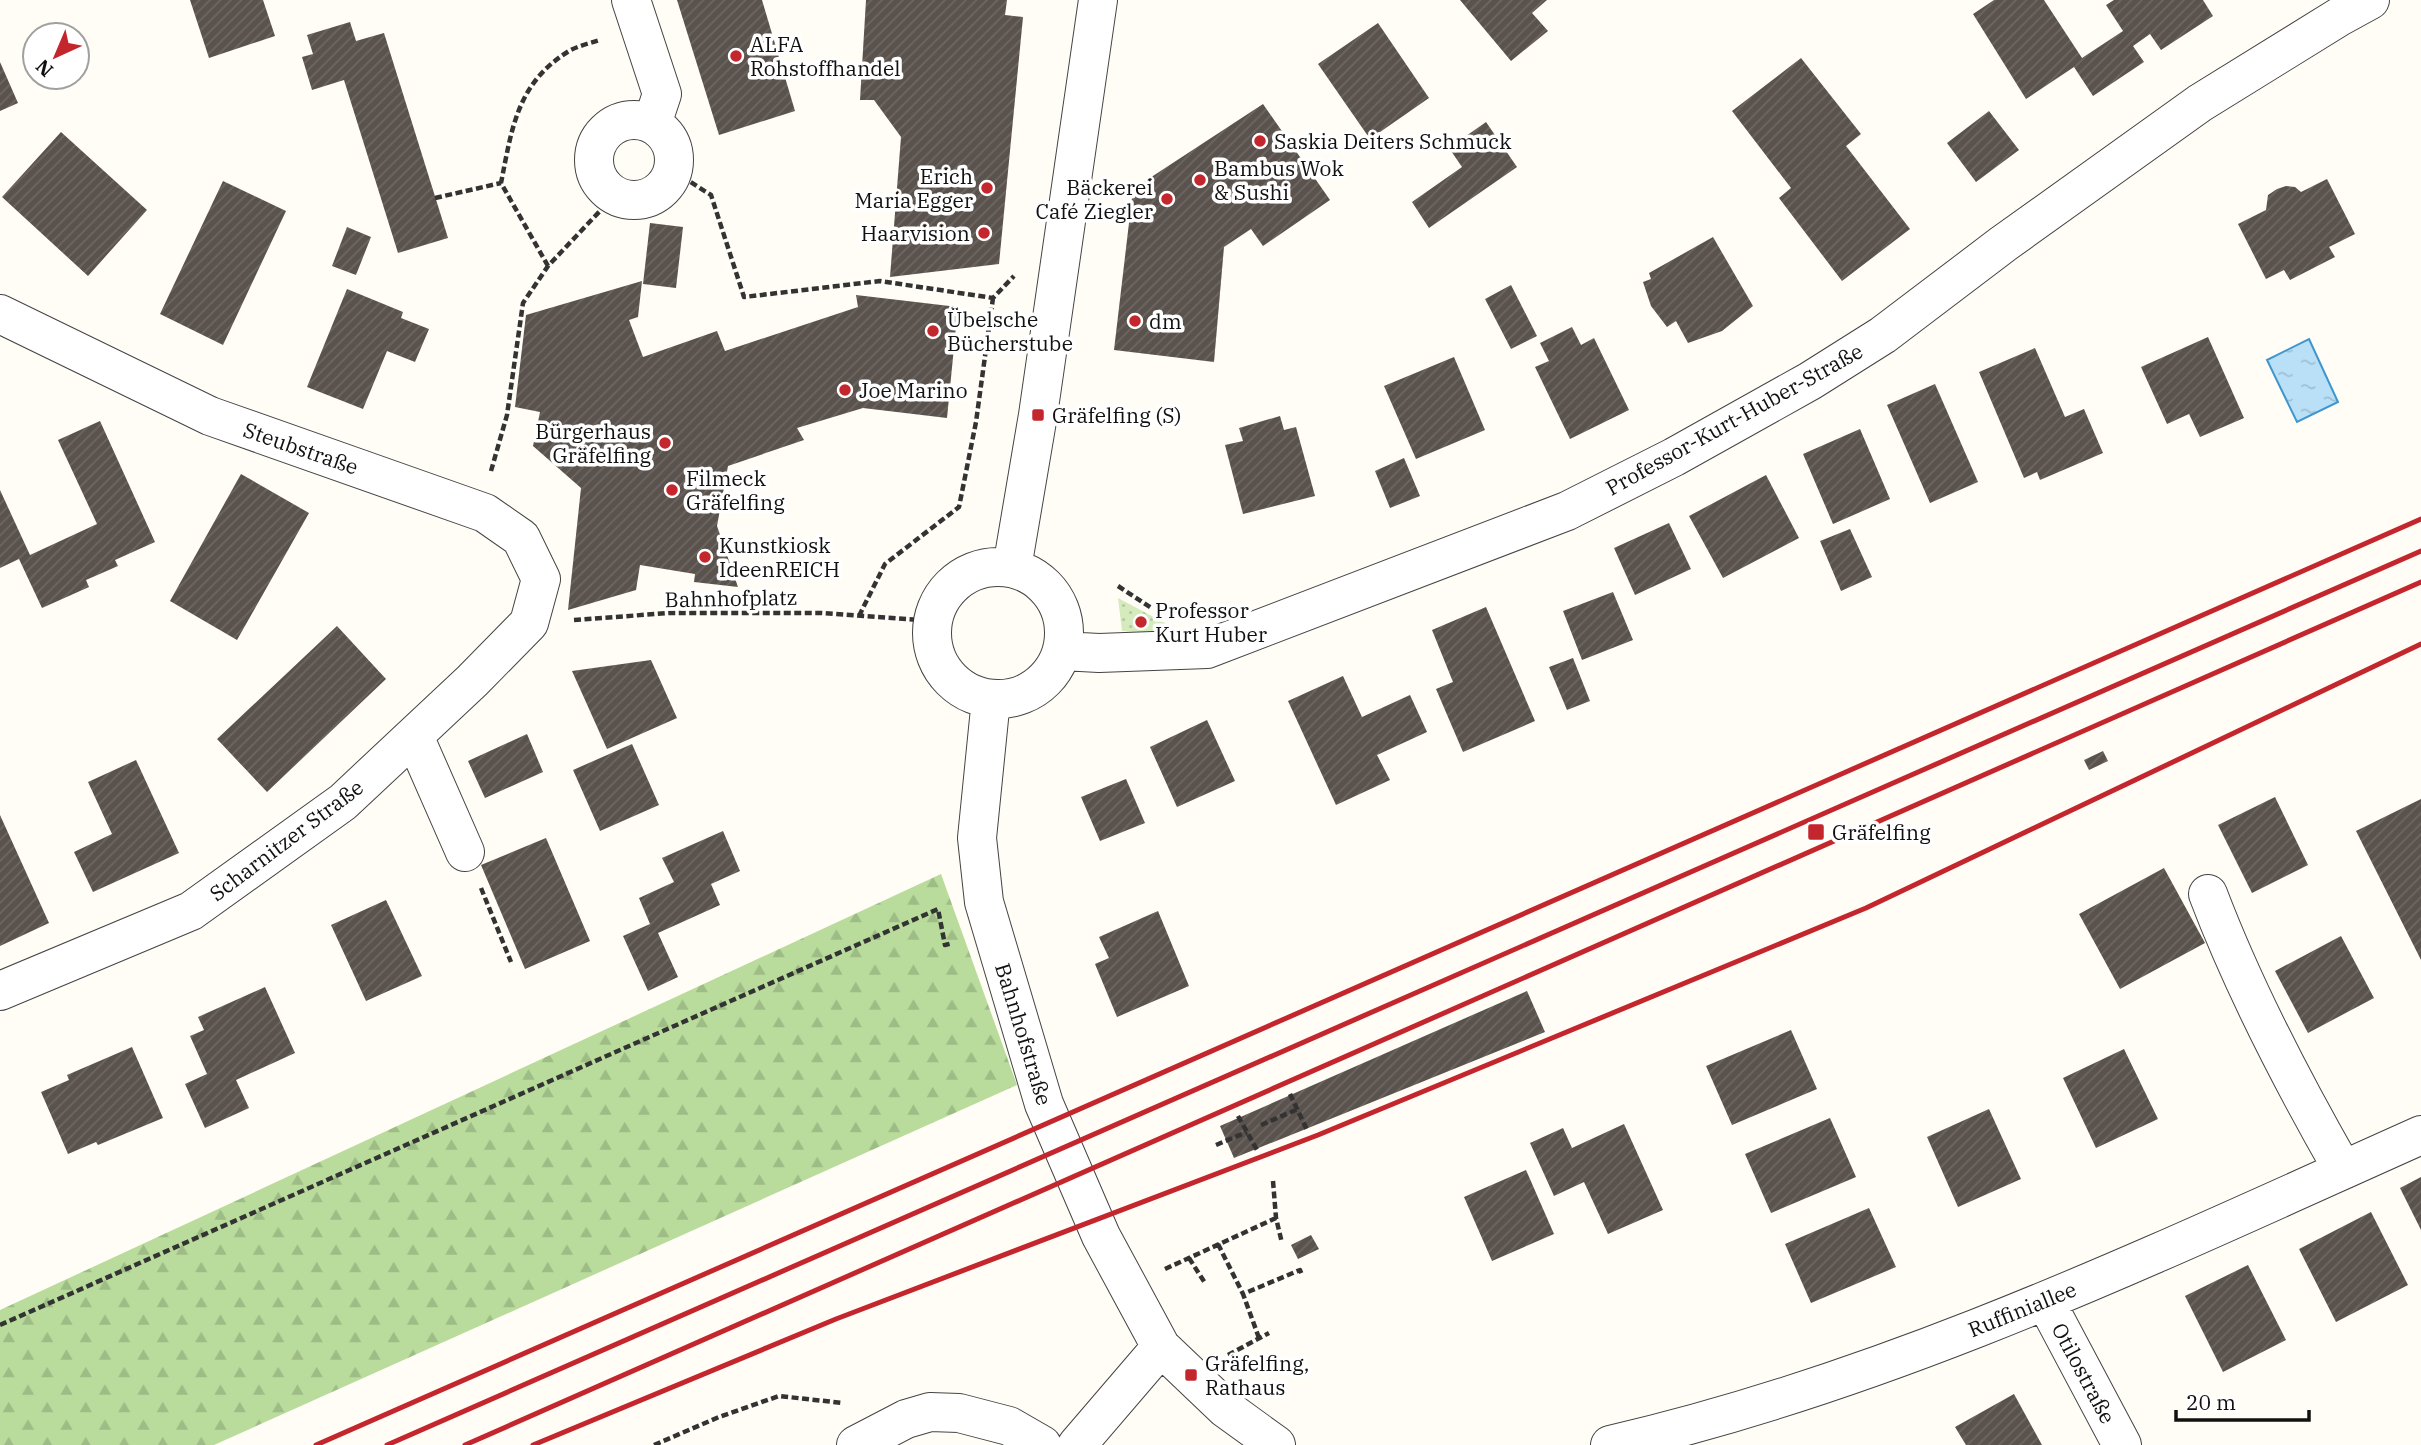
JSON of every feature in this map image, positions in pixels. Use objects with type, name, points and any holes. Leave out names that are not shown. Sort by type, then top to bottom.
[{"type":"street","points":[[1012,568],[1038,415],[1098,0]]},
{"type":"street","name":"Professor-Kurt-Huber-Straße","points":[[1062,651],[1099,653],[1208,649],[1567,511],[1674,457],[1810,381],[1883,335],[2003,244],[2200,103],[2370,0]]},
{"type":"street","points":[[635,13],[662,94],[652,124]]},
{"type":"street","points":[[639,120],[652,124],[663,132],[671,143],[673,171],[668,182],[660,191],[639,200],[615,195],[597,175],[594,162],[596,148],[602,136],[625,121],[639,120]]},
{"type":"street","name":"Steubstraße","points":[[0,314],[210,416],[485,513],[521,538],[541,579],[529,623]]},
{"type":"street","points":[[986,568],[1012,568],[1032,576],[1049,590],[1060,609],[1064,630],[1062,651],[1052,672],[1036,688],[1014,698],[991,699],[970,693],[952,681],[939,664],[932,643],[933,621],[942,597],[961,578],[986,568]]},
{"type":"street","name":"Scharnitzer Straße","points":[[0,991],[191,911],[343,802],[529,623]]},
{"type":"street","name":"Bahnhofstraße","points":[[991,699],[977,838],[987,912],[1044,1104],[1101,1236],[1161,1347]]},
{"type":"street","points":[[414,736],[465,852]]},
{"type":"street","points":[[2208,894],[2232,956],[2343,1170]]},
{"type":"street","name":"Ruffiniallee","points":[[1610,1445],[1676,1430],[1853,1375],[2046,1302],[2421,1135]]},
{"type":"street","name":"Otilostraße","points":[[2046,1302],[2122,1445]]},
{"type":"street","points":[[1077,1445],[1161,1347],[1225,1408],[1276,1445]]},
{"type":"street","points":[[856,1445],[906,1419],[930,1412],[959,1413],[1009,1426],[1042,1445]]},
{"type":"path","points":[[548,266],[501,183],[519,107],[537,76],[570,50],[635,13]]},
{"type":"path","points":[[673,171],[711,195],[744,297],[880,281],[993,298]]},
{"type":"path","points":[[435,198],[501,183]]},
{"type":"path","points":[[485,513],[488,480],[506,415],[523,303],[548,266],[615,195]]},
{"type":"path","points":[[859,616],[885,564],[959,507],[976,422],[993,298],[1033,256],[1059,259]]},
{"type":"path","name":"Bahnhofplatz","points":[[529,623],[669,613],[822,613],[933,621]]},
{"type":"path","points":[[465,852],[511,962]]},
{"type":"path","points":[[0,1325],[938,909],[945,945]]},
{"type":"path","points":[[1290,1094],[1308,1132]]},
{"type":"path","points":[[1261,1125],[1298,1109]]},
{"type":"path","points":[[1238,1116],[1257,1150]]},
{"type":"path","points":[[1216,1144],[1247,1132]]},
{"type":"path","points":[[1273,1181],[1276,1217],[1282,1243]]},
{"type":"path","points":[[1155,1274],[1276,1217]]},
{"type":"path","points":[[1218,1244],[1243,1294],[1259,1338]]},
{"type":"path","points":[[1189,1258],[1205,1283]]},
{"type":"path","points":[[1243,1294],[1300,1270],[1302,1275]]},
{"type":"path","points":[[654,1445],[719,1417],[779,1396],[822,1399]]},
{"type":"green space","points":[[1118,598],[1180,631],[1122,631]]},
{"type":"green space","points":[[941,874],[1017,1085],[214,1445],[0,1445],[0,1310]]},
{"type":"water","points":[[2309,339],[2338,402],[2297,422],[2267,360]]},
{"type":"building","points":[[190,0],[263,0],[275,36],[209,58]]},
{"type":"building","name":"ALFA Rohstoffhandel","points":[[677,0],[762,0],[795,111],[719,135]]},
{"type":"building","points":[[866,0],[1007,0],[1005,15],[1023,17],[999,264],[890,277],[901,137],[874,100],[860,100]]},
{"type":"building","points":[[1460,0],[1547,0],[1532,13],[1548,31],[1511,61]]},
{"type":"building","points":[[1994,0],[2044,0],[2082,58],[2123,31],[2106,5],[2114,0],[2203,0],[2213,16],[2161,50],[2150,34],[2133,46],[2144,62],[2093,96],[2074,67],[2026,99],[1973,14]]},
{"type":"building","points":[[350,22],[356,41],[384,33],[448,238],[398,253],[344,80],[312,90],[302,57],[313,54],[307,35]]},
{"type":"building","points":[[1378,23],[1429,98],[1370,139],[1318,64]]},
{"type":"building","points":[[1801,58],[1861,134],[1846,146],[1910,229],[1842,281],[1779,198],[1791,188],[1732,111]]},
{"type":"building","points":[[0,62],[18,103],[0,111]]},
{"type":"building","points":[[1263,104],[1330,200],[1263,246],[1251,229],[1224,247],[1214,362],[1114,350],[1133,189]]},
{"type":"building","points":[[1989,111],[2019,150],[1976,182],[1947,143]]},
{"type":"building","points":[[1486,122],[1517,167],[1429,228],[1412,202],[1462,167],[1449,148]]},
{"type":"building","points":[[61,132],[147,210],[88,276],[2,197]]},
{"type":"building","points":[[2327,179],[2355,234],[2329,247],[2335,257],[2290,280],[2284,270],[2266,279],[2238,224],[2266,210],[2268,195],[2277,189],[2295,187],[2301,192]]},
{"type":"building","points":[[223,181],[286,211],[223,345],[160,314]]},
{"type":"building","points":[[650,223],[683,227],[676,288],[643,284]]},
{"type":"building","points":[[347,227],[371,237],[356,275],[332,266]]},
{"type":"building","points":[[1713,237],[1753,306],[1722,331],[1688,343],[1676,321],[1667,327],[1651,306],[1643,282],[1651,279],[1649,273]]},
{"type":"building","name":"Bürgerhaus Gräfelfing","points":[[642,281],[638,317],[629,320],[643,357],[717,331],[725,351],[858,307],[856,295],[958,307],[947,418],[863,408],[797,428],[804,440],[728,466],[717,526],[738,587],[694,582],[695,574],[640,565],[636,590],[568,610],[581,488],[533,446],[540,412],[515,407],[526,315]]},
{"type":"building","points":[[1511,285],[1537,336],[1511,349],[1485,299]]},
{"type":"building","points":[[347,289],[403,312],[401,318],[429,329],[415,362],[387,351],[363,409],[307,387]]},
{"type":"building","points":[[1572,327],[1581,345],[1594,338],[1629,410],[1570,439],[1535,367],[1549,361],[1540,343]]},
{"type":"building","points":[[2208,337],[2244,418],[2200,437],[2189,414],[2167,424],[2141,367]]},
{"type":"building","points":[[2035,348],[2065,417],[2084,409],[2103,453],[2040,480],[2037,472],[2024,478],[1979,372]]},
{"type":"building","points":[[1454,357],[1485,430],[1416,459],[1384,386]]},
{"type":"building","points":[[1935,384],[1978,482],[1930,503],[1887,405]]},
{"type":"building","points":[[1280,416],[1284,430],[1296,427],[1315,496],[1243,514],[1225,445],[1243,441],[1239,428]]},
{"type":"building","points":[[100,421],[155,542],[115,560],[118,566],[86,580],[89,587],[42,608],[19,559],[0,568],[0,490],[30,555],[97,524],[58,440]]},
{"type":"building","points":[[1860,429],[1890,499],[1833,524],[1803,454]]},
{"type":"building","points":[[1404,458],[1420,496],[1390,508],[1375,471]]},
{"type":"building","points":[[241,474],[309,513],[237,640],[170,601]]},
{"type":"building","points":[[1766,475],[1799,538],[1723,578],[1689,516]]},
{"type":"building","points":[[1669,523],[1691,569],[1635,595],[1614,548]]},
{"type":"building","points":[[1850,529],[1872,577],[1841,591],[1820,541]]},
{"type":"building","points":[[1613,592],[1633,640],[1582,660],[1563,611]]},
{"type":"building","points":[[1486,607],[1535,721],[1463,752],[1436,689],[1453,682],[1432,630]]},
{"type":"building","points":[[337,626],[386,679],[267,792],[217,739]]},
{"type":"building","points":[[1573,658],[1590,701],[1567,710],[1549,667]]},
{"type":"building","points":[[651,660],[677,718],[607,749],[572,671]]},
{"type":"building","points":[[1343,676],[1362,717],[1410,695],[1427,732],[1377,755],[1390,780],[1336,805],[1288,701]]},
{"type":"building","points":[[1207,720],[1235,781],[1177,807],[1150,747]]},
{"type":"building","points":[[527,734],[543,772],[485,798],[468,761]]},
{"type":"building","points":[[632,744],[659,805],[600,831],[573,770]]},
{"type":"building","points":[[2103,751],[2108,761],[2089,770],[2084,760]]},
{"type":"building","points":[[136,760],[179,853],[93,892],[74,852],[112,834],[88,782]]},
{"type":"building","points":[[1126,779],[1145,823],[1100,841],[1081,797]]},
{"type":"building","points":[[2275,797],[2308,865],[2252,893],[2218,825]]},
{"type":"building","points":[[2421,799],[2421,960],[2356,831]]},
{"type":"building","points":[[0,815],[49,923],[0,946]]},
{"type":"building","points":[[723,831],[740,871],[711,884],[720,905],[658,933],[678,977],[648,991],[623,936],[650,924],[639,898],[674,882],[662,858]]},
{"type":"building","points":[[546,838],[590,941],[525,969],[481,865]]},
{"type":"building","points":[[2164,868],[2205,943],[2120,989],[2079,914]]},
{"type":"building","points":[[386,900],[422,976],[366,1001],[331,925]]},
{"type":"building","points":[[1158,911],[1189,986],[1117,1017],[1095,964],[1109,958],[1099,937]]},
{"type":"building","points":[[2341,936],[2374,998],[2308,1033],[2275,971]]},
{"type":"building","points":[[265,987],[295,1053],[236,1080],[249,1108],[205,1128],[185,1084],[207,1074],[190,1036],[204,1030],[198,1017]]},
{"type":"building","points":[[1527,991],[1545,1032],[1234,1158],[1220,1126]]},
{"type":"building","points":[[1791,1030],[1817,1089],[1732,1125],[1706,1066]]},
{"type":"building","points":[[132,1047],[163,1118],[98,1145],[96,1142],[68,1154],[41,1092],[69,1080],[67,1075]]},
{"type":"building","points":[[2124,1049],[2158,1119],[2096,1148],[2063,1078]]},
{"type":"building","points":[[1989,1109],[2021,1179],[1958,1207],[1927,1137]]},
{"type":"building","points":[[1830,1118],[1856,1177],[1771,1213],[1745,1154]]},
{"type":"building","points":[[1624,1124],[1663,1210],[1608,1234],[1584,1182],[1554,1196],[1530,1143],[1563,1128],[1572,1148]]},
{"type":"building","points":[[1526,1170],[1554,1234],[1492,1261],[1464,1197]]},
{"type":"building","points":[[2421,1177],[2421,1230],[2400,1188]]},
{"type":"building","points":[[1869,1208],[1896,1267],[1811,1303],[1785,1244]]},
{"type":"building","points":[[2371,1212],[2408,1285],[2336,1322],[2299,1249]]},
{"type":"building","points":[[1311,1235],[1319,1249],[1298,1259],[1291,1245]]},
{"type":"building","points":[[2248,1265],[2286,1340],[2223,1372],[2185,1296]]},
{"type":"building","points":[[2014,1394],[2042,1445],[1966,1445],[1955,1427]]},
{"type":"railway","points":[[316,1445],[2421,519]]},
{"type":"railway","points":[[387,1445],[2421,551]]},
{"type":"railway","points":[[465,1445],[2421,582]]},
{"type":"railway","points":[[533,1445],[836,1319],[1318,1135],[1866,908],[2421,644]]},
{"type":"place","name":"ALFA Rohstoffhandel","points":[[736,56]]},
{"type":"place","name":"Saskia Deiters Schmuck","points":[[1260,141]]},
{"type":"place","name":"Bambus Wok & Sushi","points":[[1200,180]]},
{"type":"place","name":"Erich Maria Egger","points":[[987,188]]},
{"type":"place","name":"Bäckerei Café Ziegler","points":[[1167,199]]},
{"type":"place","name":"Haarvision","points":[[984,233]]},
{"type":"place","name":"dm","points":[[1135,321]]},
{"type":"place","name":"Übelsche Bücherstube","points":[[933,331]]},
{"type":"place","name":"Joe Marino","points":[[845,390]]},
{"type":"place","name":"Gräfelfing (S)","points":[[1038,415]]},
{"type":"place","name":"Bürgerhaus Gräfelfing","points":[[665,443]]},
{"type":"place","name":"Filmeck Gräfelfing","points":[[672,490]]},
{"type":"place","name":"Kunstkiosk IdeenREICH","points":[[705,557]]},
{"type":"place","name":"Professor Kurt Huber","points":[[1141,622]]},
{"type":"place","name":"Gräfelfing","points":[[1816,832]]},
{"type":"place","name":"Gräfelfing, Rathaus","points":[[1191,1375]]}]
